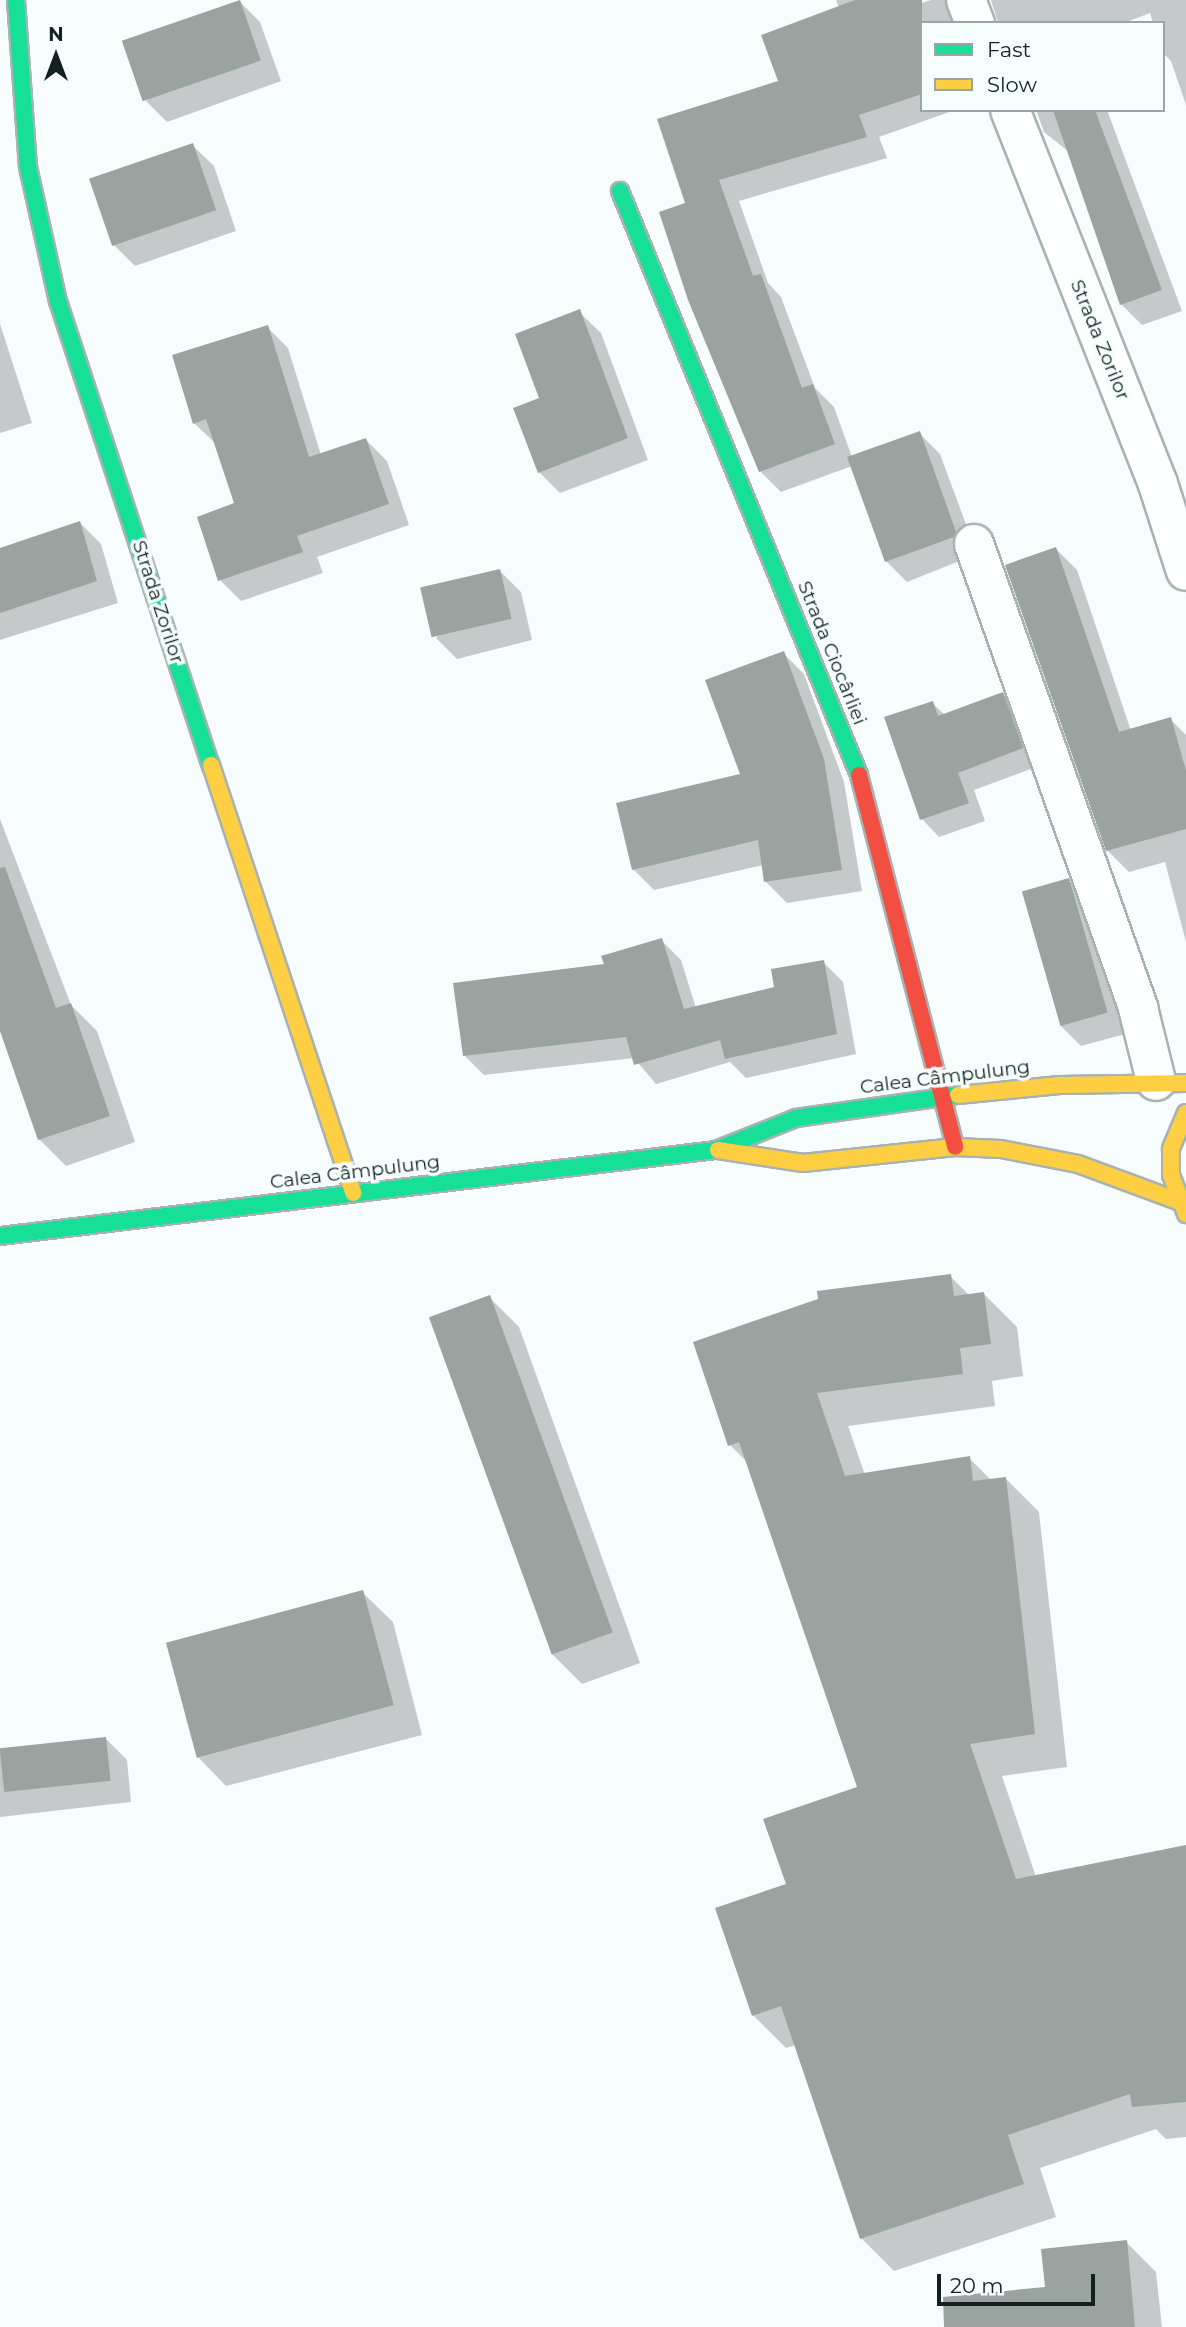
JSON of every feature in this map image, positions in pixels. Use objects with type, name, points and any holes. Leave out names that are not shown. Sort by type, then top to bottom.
[{"type":"street","name":"Strada Zorilor","points":[[16,0],[28,167],[58,301],[353,1193]]},
{"type":"street","points":[[966,0],[974,21]]},
{"type":"street","name":"Strada Zorilor","points":[[1011,112],[1158,484],[1186,571]]},
{"type":"street","name":"Strada Ciocârliei","points":[[620,191],[867,794],[946,1096],[955,1147]]},
{"type":"street","points":[[974,544],[1138,1008],[1171,1082]]},
{"type":"street","name":"Calea Câmpulung","points":[[0,1236],[716,1150],[796,1118],[946,1096],[1171,1082]]},
{"type":"street","name":"Calea Câmpulung","points":[[1182,1208],[1171,1149],[1186,1113]]},
{"type":"street","name":"Calea Câmpulung","points":[[716,1150],[803,1163],[955,1147],[1045,1155],[1182,1208]]},
{"type":"building","points":[[240,0],[261,61],[143,101],[122,41]]},
{"type":"building","points":[[855,0],[922,0],[920,95],[859,115],[867,137],[719,180],[753,276],[761,274],[802,388],[813,384],[835,444],[759,472],[688,300],[659,212],[685,203],[657,119],[778,81],[761,35]]},
{"type":"building","points":[[1054,112],[1096,112],[1162,290],[1120,305]]},
{"type":"building","points":[[193,143],[216,210],[112,246],[89,179]]},
{"type":"building","points":[[580,309],[628,438],[538,473],[513,408],[539,398],[515,334]]},
{"type":"building","points":[[268,325],[309,457],[366,438],[389,504],[297,536],[303,552],[218,581],[197,517],[234,503],[206,419],[193,424],[172,355]]},
{"type":"building","points":[[920,431],[956,532],[954,537],[885,562],[847,457]]},
{"type":"building","points":[[80,521],[97,581],[0,613],[0,548]]},
{"type":"building","points":[[1056,547],[1119,732],[1171,717],[1186,771],[1186,829],[1106,851],[1005,565]]},
{"type":"building","points":[[500,569],[511,619],[432,637],[420,587]]},
{"type":"building","points":[[784,651],[824,759],[842,870],[764,882],[758,840],[632,870],[616,803],[740,774],[705,680]]},
{"type":"building","points":[[1003,692],[1023,748],[958,773],[969,803],[920,820],[884,717],[933,701],[938,716]]},
{"type":"building","points":[[5,867],[56,1008],[71,1003],[110,1116],[38,1140],[0,1031],[0,868]]},
{"type":"building","points":[[1069,878],[1108,1013],[1060,1026],[1022,892]]},
{"type":"building","points":[[662,938],[684,1009],[774,987],[771,969],[824,960],[837,1034],[725,1059],[720,1040],[634,1065],[626,1037],[463,1056],[453,983],[604,964],[601,956]]},
{"type":"building","points":[[951,1274],[954,1296],[984,1292],[991,1344],[960,1348],[963,1374],[817,1393],[845,1476],[970,1456],[973,1481],[1006,1477],[1035,1734],[970,1744],[1016,1879],[1186,1845],[1186,2102],[1132,2107],[1130,2094],[1008,2135],[1024,2184],[860,2239],[781,2006],[752,2016],[715,1908],[786,1884],[763,1819],[857,1787],[739,1442],[728,1446],[693,1342],[818,1299],[817,1291]]},
{"type":"building","points":[[490,1295],[613,1632],[552,1655],[429,1317]]},
{"type":"building","points":[[363,1590],[394,1705],[197,1758],[166,1643]]},
{"type":"building","points":[[106,1737],[111,1781],[4,1792],[0,1748]]},
{"type":"building","points":[[1127,2240],[1135,2327],[944,2327],[943,2297],[1045,2287],[1041,2249]]},
{"type":"traffic: fast","points":[[16,0],[28,167],[58,301],[211,765]]},
{"type":"traffic: fast","points":[[620,191],[859,775]]},
{"type":"traffic: fast","points":[[0,1236],[716,1150],[796,1118],[958,1095]]},
{"type":"traffic: slow","points":[[211,765],[353,1193]]},
{"type":"traffic: slow","points":[[958,1095],[1060,1085],[1186,1083]]},
{"type":"traffic: slow","points":[[1186,1113],[1171,1149],[1171,1175],[1186,1214]]},
{"type":"traffic: slow","points":[[718,1150],[803,1163],[955,1147],[1001,1149],[1078,1164],[1178,1201]]},
{"type":"traffic: jam","points":[[859,775],[955,1147]]}]
